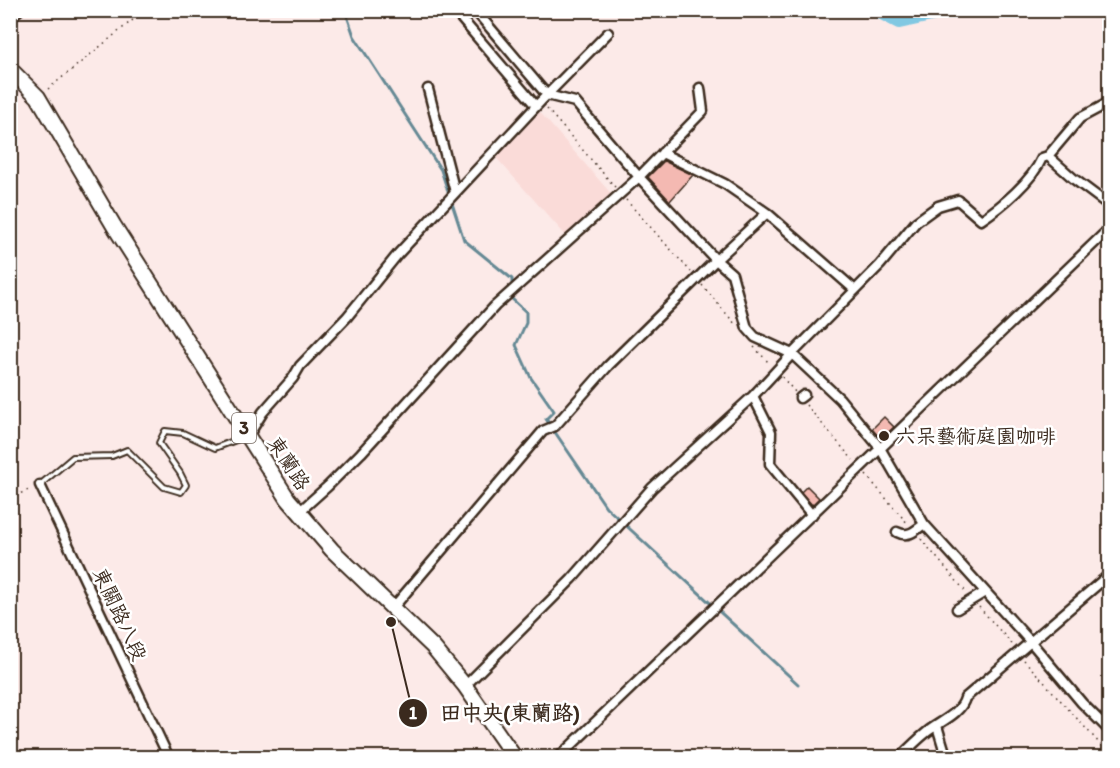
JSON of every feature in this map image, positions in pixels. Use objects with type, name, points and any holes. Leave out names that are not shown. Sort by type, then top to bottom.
[{"type":"main road","name":"東蘭路","points":[[10,69],[38,97],[114,226],[288,499],[332,550],[433,647],[465,686],[515,758]]},
{"type":"street","points":[[10,18],[19,10]]},
{"type":"street","points":[[454,10],[536,106]]},
{"type":"street","points":[[475,10],[483,27],[547,95],[575,102],[639,177],[716,260],[732,274],[747,328],[755,337],[792,354],[840,399],[880,448],[924,524],[1030,641],[1082,703],[1110,731]]},
{"type":"street","points":[[248,436],[263,412],[293,378],[300,366],[347,316],[398,254],[536,106],[608,33]]},
{"type":"street","points":[[299,512],[361,453],[495,306],[639,177],[703,111],[700,88]]},
{"type":"street","points":[[428,89],[455,192]]},
{"type":"street","points":[[465,686],[572,579],[652,488],[753,396],[880,265],[916,222],[938,206],[957,200],[981,220],[998,209],[1037,170],[1042,158],[1048,156],[1080,118],[1110,102]]},
{"type":"street","points":[[662,153],[725,184],[767,213],[855,290]]},
{"type":"street","points":[[1048,156],[1110,206]]},
{"type":"street","points":[[392,609],[543,431],[555,426],[608,366],[767,213]]},
{"type":"street","points":[[558,758],[1110,228]]},
{"type":"street","points":[[753,396],[771,432],[770,464],[812,515]]},
{"type":"street","name":"東關路八段","points":[[40,484],[169,758]]},
{"type":"street","points":[[897,532],[902,535],[909,534],[924,524]]},
{"type":"street","points":[[899,758],[963,705],[965,698],[1110,574]]},
{"type":"street","points":[[957,609],[985,592]]},
{"type":"street","points":[[937,726],[945,758]]},
{"type":"lane","points":[[40,484],[73,457],[112,456],[127,450],[164,487],[181,492],[186,485],[180,472],[159,443],[165,431],[183,433],[215,448],[248,436]]},
{"type":"path","points":[[38,97],[146,10]]},
{"type":"path","points":[[782,377],[802,397],[859,468],[1013,645]]},
{"type":"path","points":[[10,498],[40,484]]},
{"type":"path","points":[[1024,659],[1110,755]]},
{"type":"path","points":[[10,756],[16,758]]},
{"type":"shaded area","points":[[537,109],[614,197],[568,238],[493,154]]},
{"type":"building","points":[[664,161],[693,175],[670,201],[648,177]]},
{"type":"building","name":"六呆藝術庭園咖啡","points":[[884,417],[894,427],[881,439],[872,429]]},
{"type":"building","points":[[807,486],[819,498],[812,505],[801,492]]},
{"type":"waterway","points":[[345,10],[354,36],[441,170],[464,240],[512,279],[512,288]]},
{"type":"waterway","points":[[878,10],[899,21],[949,10]]},
{"type":"waterway","points":[[511,295],[511,298],[526,312],[526,323],[516,345],[531,378],[554,411],[546,419],[606,507],[798,684]]},
{"type":"place","name":"六呆藝術庭園咖啡","points":[[884,436]]},
{"type":"place","name":"田中央(東蘭路)","points":[[391,622]]}]
